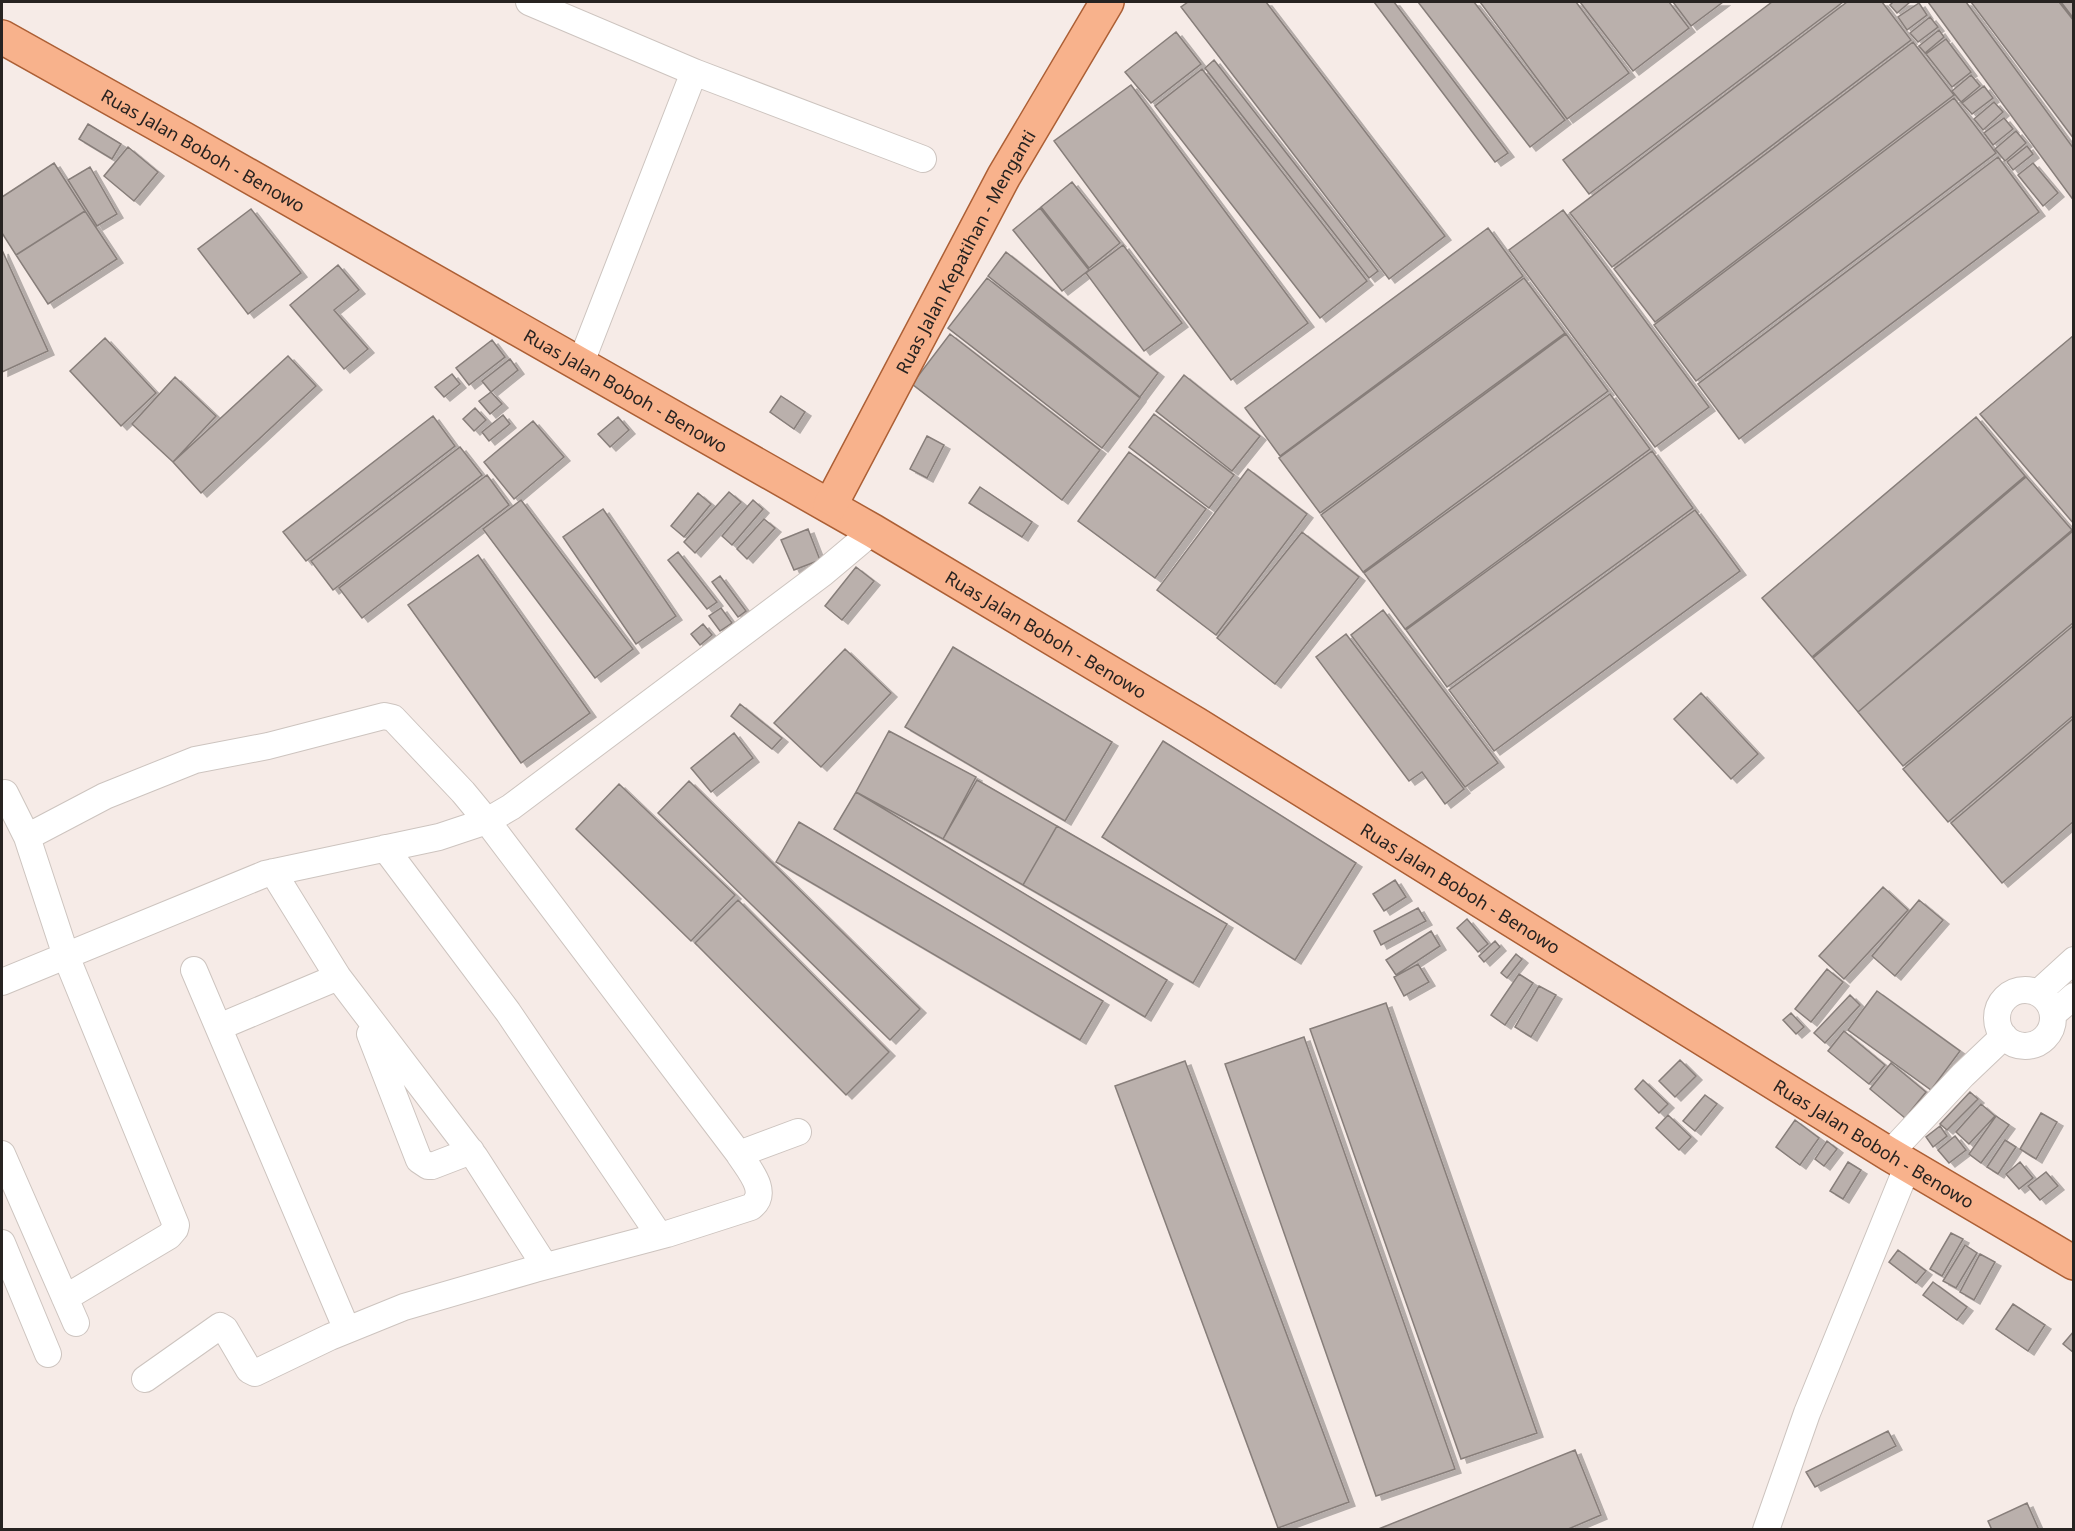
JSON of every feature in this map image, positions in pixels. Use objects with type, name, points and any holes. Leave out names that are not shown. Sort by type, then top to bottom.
[{"type":"main road","name":"Ruas Jalan Kepatihan - Menganti","points":[[830,506],[1004,176],[1107,2]]},
{"type":"main road","name":"Ruas Jalan Boboh - Benowo","points":[[2,38],[873,531],[1196,724],[1899,1160],[2073,1263]]},
{"type":"street","points":[[529,2],[694,72],[923,159]]},
{"type":"street","points":[[580,365],[694,72]]},
{"type":"street","points":[[2,982],[273,872],[440,837],[487,821],[511,807],[823,573],[873,531]]},
{"type":"street","points":[[27,837],[105,796],[195,760],[268,746],[389,716],[398,721],[487,821],[740,1154],[760,1189],[757,1203],[752,1207],[404,1307],[347,1330],[255,1374],[249,1370],[225,1329],[220,1326],[145,1379]]},
{"type":"street","points":[[5,793],[27,837],[66,956],[176,1227],[169,1236],[65,1298]]},
{"type":"street","points":[[385,848],[514,1022],[659,1235]]},
{"type":"street","points":[[273,872],[338,977],[471,1151],[545,1266]]},
{"type":"street","points":[[2038,993],[2073,960]]},
{"type":"street","points":[[194,970],[347,1330]]},
{"type":"street","points":[[219,1027],[338,977]]},
{"type":"street","points":[[2027,990],[2038,993],[2045,998],[2053,1014],[2053,1025],[2041,1041],[2021,1046],[2004,1036],[1998,1026],[1997,1015],[2000,1005],[2007,996],[2017,991],[2027,990]]},
{"type":"street","points":[[2053,1014],[2073,996]]},
{"type":"street","points":[[361,1009],[420,1160],[432,1166],[471,1151]]},
{"type":"street","points":[[1766,1530],[1899,1160],[1963,1075],[2004,1036]]},
{"type":"street","points":[[740,1154],[798,1132]]},
{"type":"street","points":[[2,1154],[76,1323]]},
{"type":"street","points":[[2,1243],[48,1354]]},
{"type":"building","points":[[1188,2],[1266,2],[1445,236],[1389,279],[1181,7]]},
{"type":"building","points":[[1374,2],[1394,2],[1508,153],[1495,162]]},
{"type":"building","points":[[1418,2],[1474,2],[1565,120],[1530,147]]},
{"type":"building","points":[[1480,2],[1576,2],[1629,73],[1567,119]]},
{"type":"building","points":[[1580,2],[1669,2],[1689,28],[1633,71]]},
{"type":"building","points":[[1673,2],[1723,2],[1691,26]]},
{"type":"building","points":[[1772,2],[1843,2],[1589,194],[1563,160]]},
{"type":"building","points":[[1847,2],[1882,2],[1911,40],[1612,267],[1570,213]]},
{"type":"building","points":[[1893,2],[1910,2],[1897,13],[1890,5]]},
{"type":"building","points":[[1928,2],[1966,2],[2074,149],[2074,201]]},
{"type":"building","points":[[1971,2],[2059,2],[2074,21],[2074,139]]},
{"type":"building","points":[[2061,2],[2074,2],[2074,19]]},
{"type":"building","points":[[1919,3],[1927,15],[1907,30],[1898,17]]},
{"type":"building","points":[[1930,17],[1938,27],[1918,42],[1910,33]]},
{"type":"building","points":[[1939,30],[1944,37],[1925,53],[1919,46]]},
{"type":"building","points":[[1176,32],[1201,64],[1151,103],[1125,72]]},
{"type":"building","points":[[1946,39],[1971,72],[1952,87],[1926,54]]},
{"type":"building","points":[[1913,42],[1954,95],[1655,322],[1614,269]]},
{"type":"building","points":[[1214,60],[1378,271],[1369,278],[1205,68]]},
{"type":"building","points":[[1202,69],[1367,281],[1320,318],[1155,106]]},
{"type":"building","points":[[1971,75],[1980,86],[1961,102],[1952,91]]},
{"type":"building","points":[[1131,85],[1308,323],[1231,380],[1054,141]]},
{"type":"building","points":[[1984,86],[1993,98],[1972,114],[1962,103]]},
{"type":"building","points":[[1954,98],[1996,153],[1696,381],[1654,325]]},
{"type":"building","points":[[1994,102],[2003,112],[1983,130],[1974,119]]},
{"type":"building","points":[[2004,118],[2013,129],[1993,145],[1984,133]]},
{"type":"building","points":[[88,124],[121,144],[112,159],[79,139]]},
{"type":"building","points":[[2016,131],[2026,143],[2005,161],[1995,149]]},
{"type":"building","points":[[2027,146],[2033,154],[2013,170],[2007,162]]},
{"type":"building","points":[[128,147],[158,172],[134,201],[104,176]]},
{"type":"building","points":[[1998,157],[2039,212],[1739,439],[1698,384]]},
{"type":"building","points":[[54,163],[85,211],[16,255],[2,233],[2,197]]},
{"type":"building","points":[[2033,163],[2058,193],[2043,206],[2018,175]]},
{"type":"building","points":[[90,167],[117,214],[97,226],[68,180]]},
{"type":"building","points":[[1072,182],[1120,243],[1089,268],[1041,207]]},
{"type":"building","points":[[1040,208],[1089,270],[1062,291],[1013,230]]},
{"type":"building","points":[[251,209],[301,273],[248,314],[198,249]]},
{"type":"building","points":[[1563,210],[1709,407],[1655,447],[1509,250]]},
{"type":"building","points":[[85,211],[117,259],[48,304],[16,255]]},
{"type":"building","points":[[1488,228],[1523,276],[1280,456],[1245,408]]},
{"type":"building","points":[[1123,245],[1182,323],[1144,351],[1086,273]]},
{"type":"building","points":[[2,250],[48,351],[2,372]]},
{"type":"building","points":[[1006,252],[1158,373],[1140,397],[988,276]]},
{"type":"building","points":[[338,265],[359,290],[334,310],[368,349],[344,369],[290,305]]},
{"type":"building","points":[[987,278],[1140,398],[1102,448],[948,328]]},
{"type":"building","points":[[1524,278],[1565,333],[1320,513],[1279,458]]},
{"type":"building","points":[[950,334],[1100,450],[1062,500],[912,384]]},
{"type":"building","points":[[1566,334],[1608,391],[1363,572],[1321,515]]},
{"type":"building","points":[[2074,335],[2074,524],[1980,414]]},
{"type":"building","points":[[105,338],[156,393],[121,426],[70,371]]},
{"type":"building","points":[[492,340],[505,357],[469,385],[456,368]]},
{"type":"building","points":[[288,356],[316,386],[201,493],[173,462]]},
{"type":"building","points":[[510,359],[518,370],[491,392],[482,381]]},
{"type":"building","points":[[452,374],[460,384],[444,397],[435,387]]},
{"type":"building","points":[[1184,375],[1260,436],[1232,471],[1156,411]]},
{"type":"building","points":[[175,377],[216,416],[173,462],[132,424]]},
{"type":"building","points":[[491,392],[502,404],[490,414],[479,401]]},
{"type":"building","points":[[1610,394],[1650,449],[1405,629],[1364,573]]},
{"type":"building","points":[[781,396],[805,412],[794,429],[770,412]]},
{"type":"building","points":[[475,408],[486,420],[474,431],[463,419]]},
{"type":"building","points":[[1154,414],[1234,475],[1209,508],[1129,447]]},
{"type":"building","points":[[503,415],[510,424],[489,441],[482,432]]},
{"type":"building","points":[[433,416],[455,446],[306,561],[283,532]]},
{"type":"building","points":[[618,417],[629,430],[610,447],[598,434]]},
{"type":"building","points":[[1976,417],[2025,476],[1812,657],[1762,598]]},
{"type":"building","points":[[533,421],[564,457],[514,499],[484,462]]},
{"type":"building","points":[[927,436],[944,445],[927,478],[910,469]]},
{"type":"building","points":[[460,447],[482,475],[333,590],[311,561]]},
{"type":"building","points":[[1652,451],[1693,508],[1447,687],[1406,630]]},
{"type":"building","points":[[1129,452],[1206,509],[1155,578],[1078,521]]},
{"type":"building","points":[[1248,469],[1307,514],[1216,635],[1157,590]]},
{"type":"building","points":[[487,475],[509,505],[362,618],[339,588]]},
{"type":"building","points":[[2026,477],[2072,530],[1858,712],[1813,658]]},
{"type":"building","points":[[980,487],[1032,522],[1022,537],[969,503]]},
{"type":"building","points":[[729,492],[741,502],[695,553],[684,542]]},
{"type":"building","points":[[698,493],[711,504],[684,537],[671,526]]},
{"type":"building","points":[[521,500],[633,649],[595,678],[483,529]]},
{"type":"building","points":[[753,500],[763,509],[732,545],[722,536]]},
{"type":"building","points":[[603,509],[676,616],[636,644],[563,537]]},
{"type":"building","points":[[1695,510],[1740,571],[1494,751],[1449,690]]},
{"type":"building","points":[[764,519],[775,528],[747,559],[737,549]]},
{"type":"building","points":[[808,529],[820,560],[794,570],[781,540]]},
{"type":"building","points":[[2073,531],[2074,622],[1903,766],[1858,712]]},
{"type":"building","points":[[1302,532],[1359,577],[1275,684],[1217,638]]},
{"type":"building","points":[[678,552],[717,602],[707,609],[668,560]]},
{"type":"building","points":[[478,555],[590,713],[521,763],[408,605]]},
{"type":"building","points":[[856,567],[874,581],[842,620],[825,606]]},
{"type":"building","points":[[720,576],[746,611],[738,617],[712,582]]},
{"type":"building","points":[[721,608],[732,623],[720,631],[709,616]]},
{"type":"building","points":[[1383,610],[1498,763],[1465,787],[1351,635]]},
{"type":"building","points":[[703,624],[712,635],[700,645],[691,634]]},
{"type":"building","points":[[2074,625],[2074,715],[1948,822],[1903,769]]},
{"type":"building","points":[[1346,634],[1464,789],[1445,804],[1422,772],[1409,781],[1316,657]]},
{"type":"building","points":[[953,647],[1112,742],[1065,821],[905,727]]},
{"type":"building","points":[[845,649],[891,693],[821,767],[774,723]]},
{"type":"building","points":[[1701,693],[1758,754],[1731,779],[1674,719]]},
{"type":"building","points":[[740,704],[782,738],[772,749],[731,716]]},
{"type":"building","points":[[2074,718],[2074,821],[2002,883],[1951,823]]},
{"type":"building","points":[[889,731],[976,777],[943,839],[856,792]]},
{"type":"building","points":[[734,733],[753,758],[711,792],[691,768]]},
{"type":"building","points":[[1163,741],[1356,863],[1295,960],[1102,837]]},
{"type":"building","points":[[977,780],[1057,826],[1023,885],[943,839]]},
{"type":"building","points":[[689,781],[920,1009],[890,1040],[658,813]]},
{"type":"building","points":[[619,784],[735,895],[691,941],[576,829]]},
{"type":"building","points":[[856,792],[1167,980],[1145,1017],[834,829]]},
{"type":"building","points":[[799,822],[1103,1001],[1080,1040],[776,862]]},
{"type":"building","points":[[1057,826],[1227,924],[1193,983],[1023,885]]},
{"type":"building","points":[[1395,880],[1406,897],[1384,911],[1373,894]]},
{"type":"building","points":[[1883,887],[1908,910],[1844,979],[1819,956]]},
{"type":"building","points":[[738,900],[889,1052],[846,1095],[695,943]]},
{"type":"building","points":[[1919,900],[1943,920],[1895,976],[1872,956]]},
{"type":"building","points":[[1418,908],[1426,921],[1381,945],[1374,931]]},
{"type":"building","points":[[1467,919],[1488,944],[1478,952],[1457,928]]},
{"type":"building","points":[[1431,931],[1440,946],[1396,975],[1386,960]]},
{"type":"building","points":[[1495,941],[1500,947],[1484,962],[1479,956]]},
{"type":"building","points":[[1516,954],[1522,959],[1507,978],[1501,973]]},
{"type":"building","points":[[1418,964],[1429,982],[1404,996],[1394,977]]},
{"type":"building","points":[[1827,969],[1843,982],[1811,1022],[1795,1009]]},
{"type":"building","points":[[1519,974],[1533,983],[1505,1025],[1491,1015]]},
{"type":"building","points":[[1539,986],[1556,995],[1531,1037],[1515,1027]]},
{"type":"building","points":[[1877,991],[1960,1051],[1931,1090],[1848,1030]]},
{"type":"building","points":[[1850,995],[1860,1005],[1825,1043],[1814,1033]]},
{"type":"building","points":[[1386,1003],[1537,1433],[1461,1459],[1310,1029]]},
{"type":"building","points":[[1791,1013],[1804,1027],[1796,1034],[1783,1020]]},
{"type":"building","points":[[1844,1031],[1885,1065],[1869,1084],[1828,1051]]},
{"type":"building","points":[[1304,1037],[1455,1469],[1376,1496],[1225,1064]]},
{"type":"building","points":[[1680,1060],[1696,1076],[1675,1097],[1659,1081]]},
{"type":"building","points":[[1185,1061],[1349,1502],[1278,1528],[1115,1086]]},
{"type":"building","points":[[1891,1063],[1926,1092],[1905,1118],[1870,1089]]},
{"type":"building","points":[[1643,1080],[1668,1104],[1659,1113],[1635,1089]]},
{"type":"building","points":[[1970,1092],[1978,1099],[1947,1130],[1940,1124]]},
{"type":"building","points":[[1705,1095],[1717,1104],[1695,1131],[1683,1121]]},
{"type":"building","points":[[1981,1104],[1995,1116],[1969,1144],[1956,1132]]},
{"type":"building","points":[[2041,1113],[2057,1122],[2036,1159],[2020,1149]]},
{"type":"building","points":[[1668,1115],[1691,1137],[1679,1150],[1656,1128]]},
{"type":"building","points":[[1996,1116],[2009,1125],[1981,1163],[1969,1154]]},
{"type":"building","points":[[1795,1120],[1819,1138],[1800,1165],[1776,1147]]},
{"type":"building","points":[[1940,1126],[1947,1136],[1933,1147],[1926,1137]]},
{"type":"building","points":[[1955,1136],[1966,1150],[1949,1163],[1938,1150]]},
{"type":"building","points":[[2005,1140],[2016,1147],[1998,1174],[1987,1167]]},
{"type":"building","points":[[1827,1141],[1837,1149],[1824,1166],[1815,1159]]},
{"type":"building","points":[[1848,1162],[1861,1170],[1843,1199],[1830,1191]]},
{"type":"building","points":[[2020,1162],[2033,1178],[2019,1189],[2006,1174]]},
{"type":"building","points":[[2046,1172],[2058,1186],[2040,1200],[2028,1186]]},
{"type":"building","points":[[1951,1233],[1963,1239],[1942,1276],[1930,1269]]},
{"type":"building","points":[[1965,1245],[1977,1253],[1956,1288],[1943,1281]]},
{"type":"building","points":[[1898,1250],[1926,1271],[1916,1283],[1889,1262]]},
{"type":"building","points":[[1980,1254],[1995,1262],[1974,1300],[1960,1292]]},
{"type":"building","points":[[1933,1282],[1967,1307],[1957,1320],[1923,1295]]},
{"type":"building","points":[[2013,1304],[2045,1325],[2028,1351],[1996,1329]]},
{"type":"building","points":[[2074,1331],[2074,1353],[2063,1344]]},
{"type":"building","points":[[1888,1431],[1896,1446],[1815,1487],[1806,1472]]},
{"type":"building","points":[[1575,1450],[1601,1515],[1566,1530],[1376,1530]]},
{"type":"building","points":[[2027,1503],[2039,1530],[1992,1530],[1988,1521]]}]
